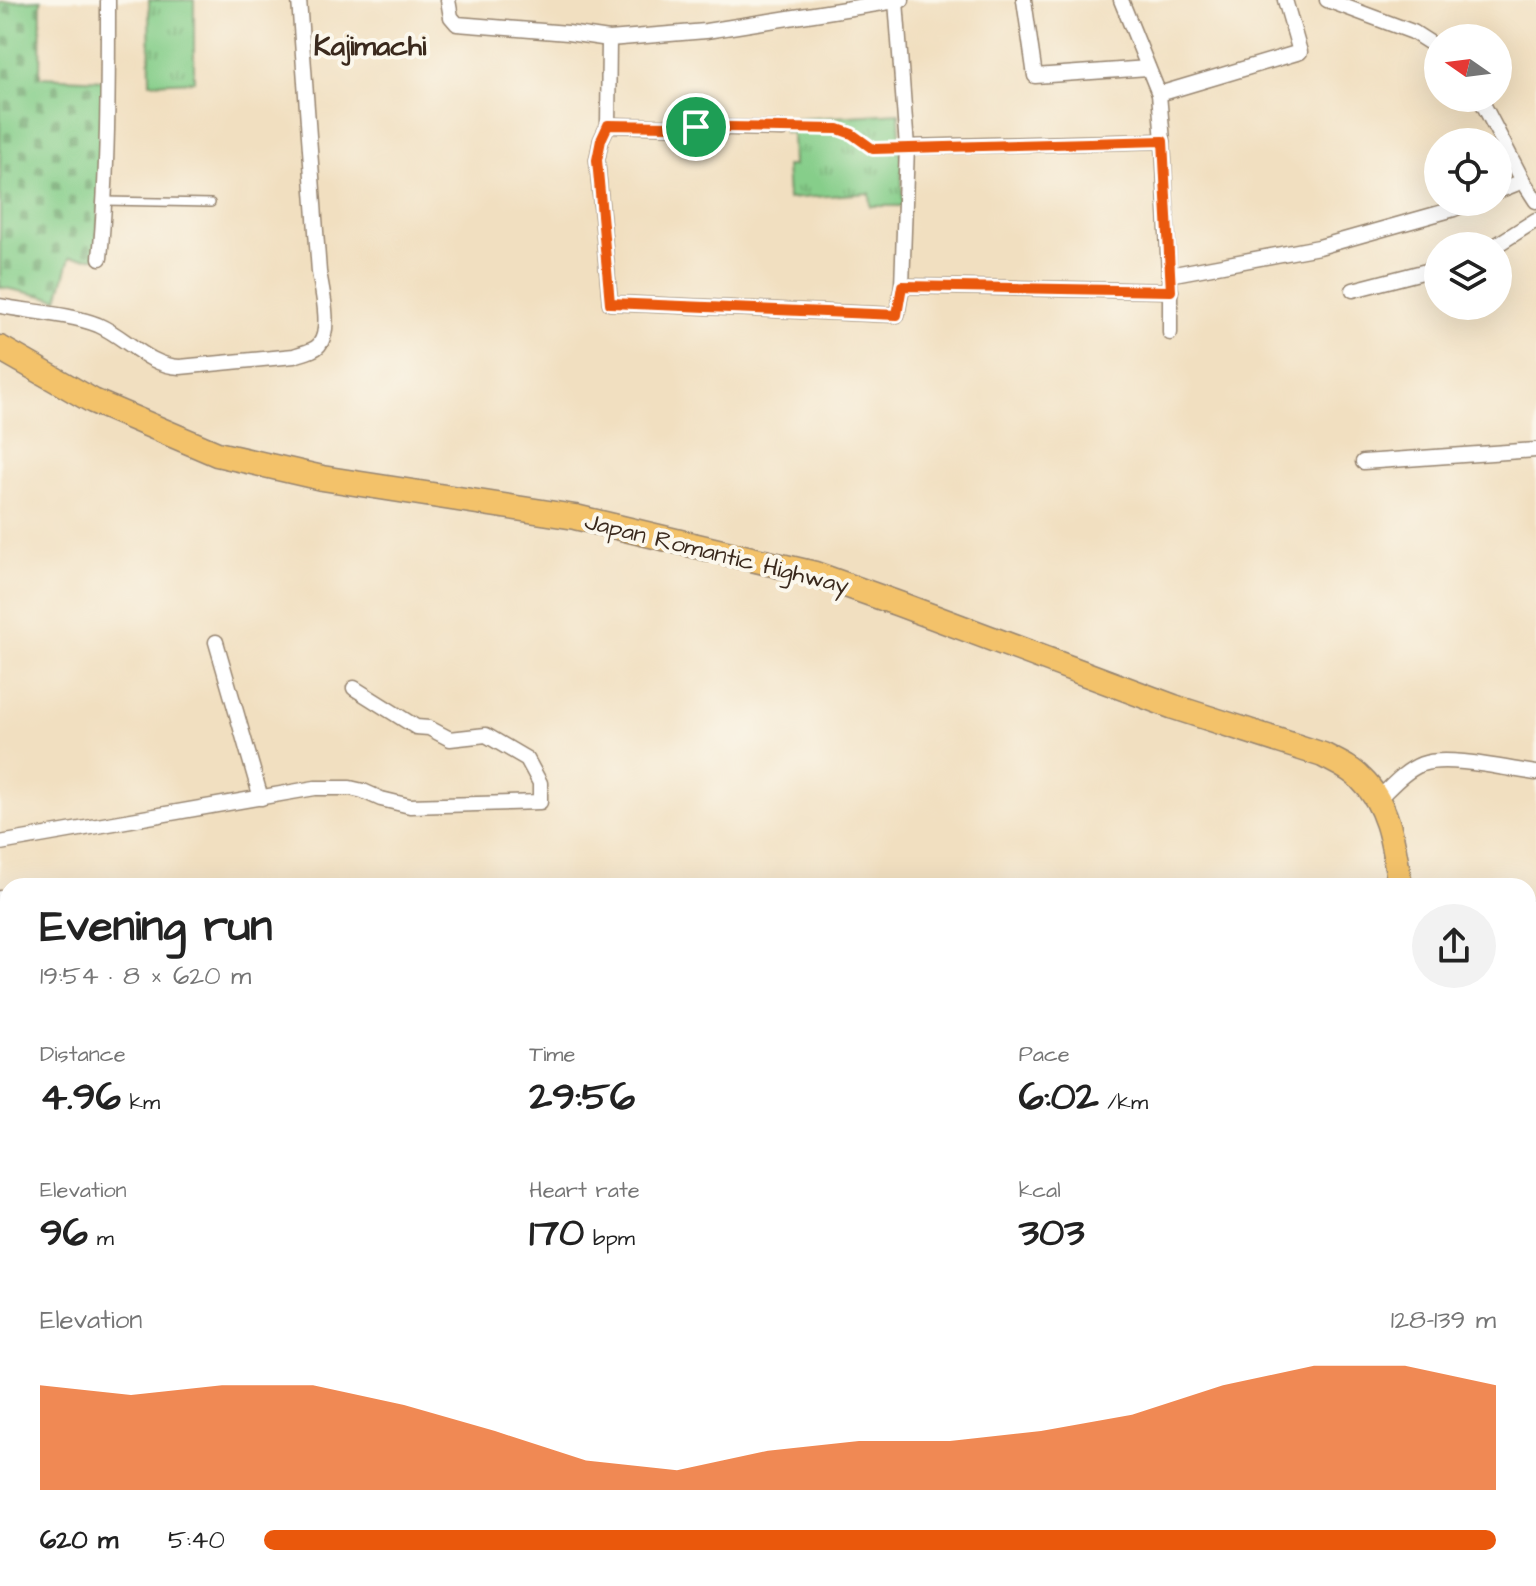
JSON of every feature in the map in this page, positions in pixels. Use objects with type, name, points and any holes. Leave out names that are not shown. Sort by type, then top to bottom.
[{"type":"highway","name":"Japan Romantic Highway","points":[[0,348],[93,401],[228,457],[322,478],[575,517],[815,574],[1174,707],[1323,755],[1363,780],[1377,800],[1389,829],[1398,876]]},
{"type":"street","points":[[100,258],[105,201],[108,0]]},
{"type":"street","points":[[0,306],[100,326],[154,361],[168,366],[294,356],[319,346],[325,331],[325,308],[319,272],[299,0]]},
{"type":"street","points":[[448,0],[451,17],[457,24],[609,39],[706,31],[899,1],[907,147],[902,286],[897,315],[610,303],[597,160],[608,125],[609,39]]},
{"type":"street","points":[[1024,0],[1035,76],[1148,68]]},
{"type":"street","points":[[1121,0],[1159,94],[1171,291],[1170,333]]},
{"type":"street","points":[[1159,94],[1300,52],[1285,0]]},
{"type":"street","points":[[1327,0],[1413,32],[1424,39]]},
{"type":"street","points":[[1487,112],[1536,201]]},
{"type":"street","points":[[608,125],[783,129]]},
{"type":"street","points":[[907,147],[1163,141]]},
{"type":"street","points":[[1512,185],[1523,181]]},
{"type":"street","points":[[1169,275],[1319,247],[1429,216]]},
{"type":"street","points":[[1512,235],[1536,220]]},
{"type":"street","points":[[1353,290],[1424,272]]},
{"type":"street","points":[[902,286],[1171,291]]},
{"type":"street","points":[[1363,462],[1536,450]]},
{"type":"street","points":[[216,642],[261,798]]},
{"type":"street","points":[[0,843],[315,788],[350,788],[410,806],[540,802],[540,783],[527,759],[486,735],[450,739],[429,728],[416,727],[354,688]]},
{"type":"street","points":[[1377,800],[1404,775],[1422,764],[1446,760],[1536,773]]},
{"type":"lane","points":[[105,201],[211,203]]},
{"type":"path","points":[[783,129],[838,129],[852,134],[873,149],[907,147]]},
{"type":"green space","points":[[41,0],[40,77],[105,80],[96,258],[70,257],[58,299],[0,287],[0,2]]},
{"type":"green space","points":[[149,0],[194,0],[194,81],[150,83]]},
{"type":"green space","points":[[899,113],[903,206],[870,206],[869,193],[788,199],[786,166],[793,166],[792,133],[784,132],[783,120]]},
{"type":"district","name":"Kajimachi","points":[[370,45]]},
{"type":"route","points":[[608,125],[696,127],[838,129],[852,134],[873,149],[1163,141],[1171,291],[902,286],[897,315],[610,303],[597,160],[608,125]]}]
